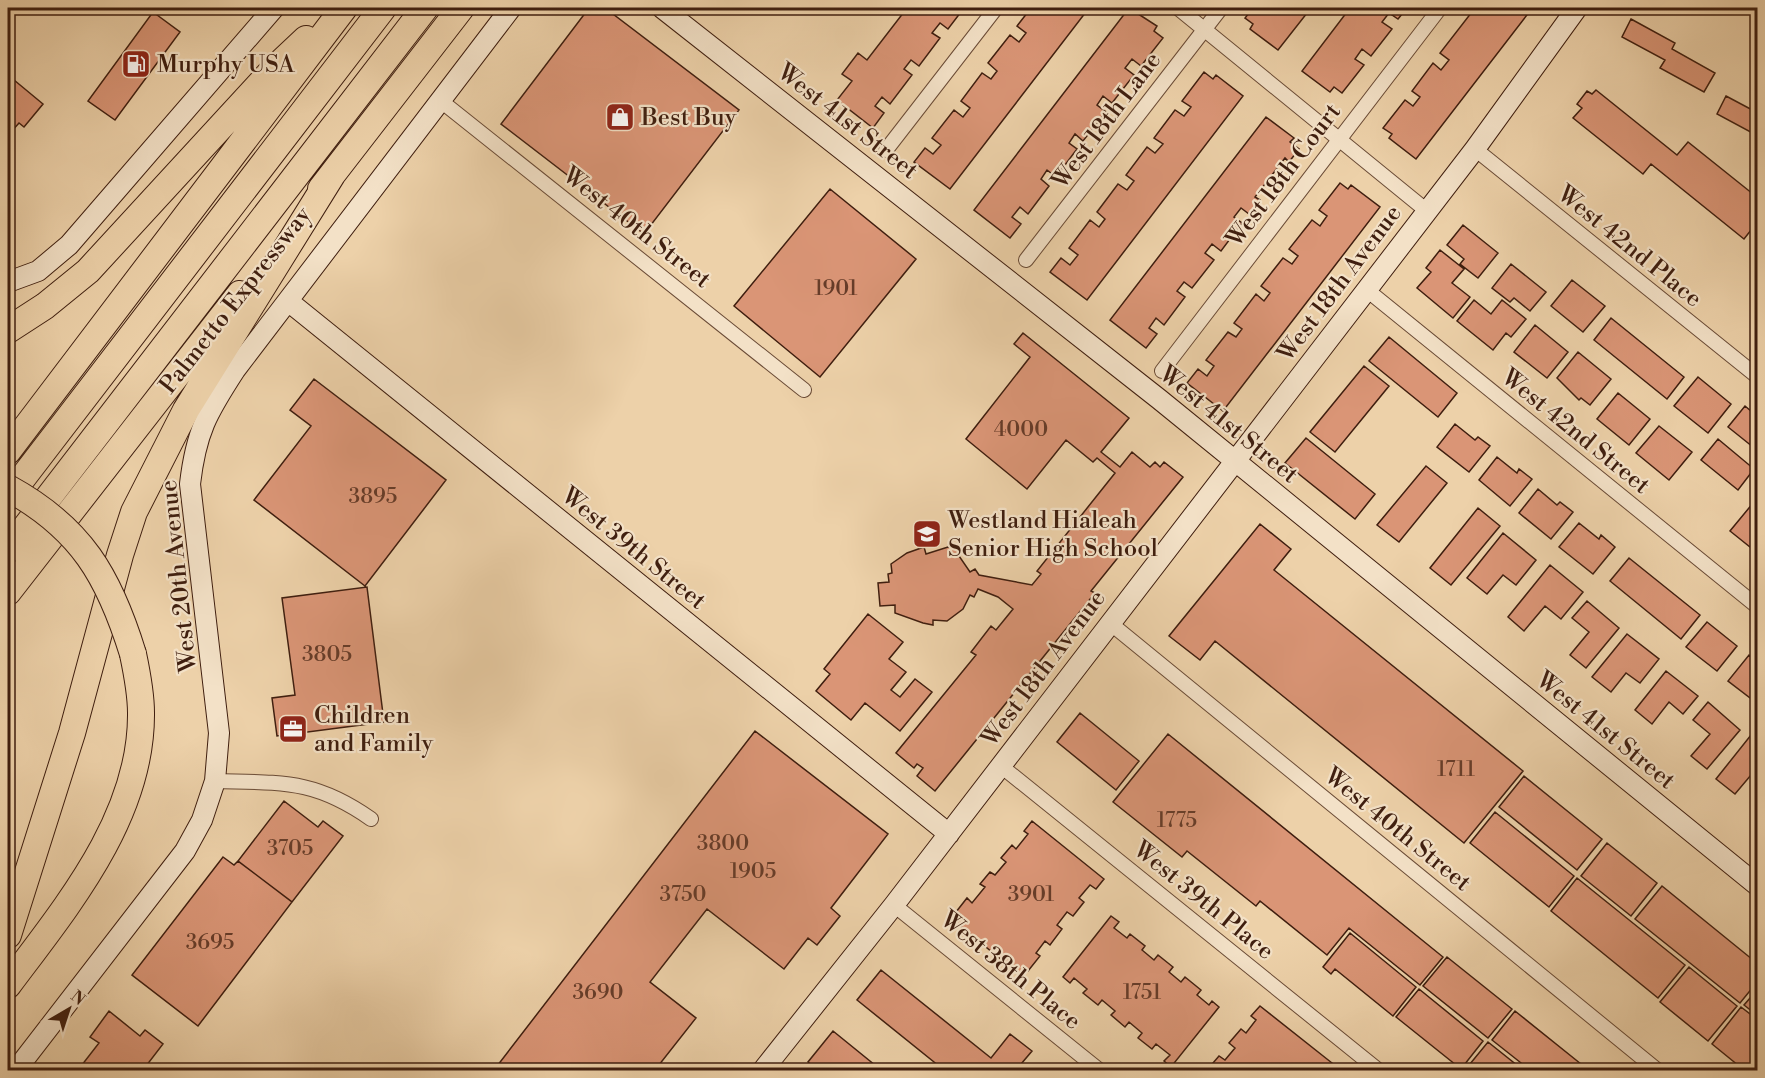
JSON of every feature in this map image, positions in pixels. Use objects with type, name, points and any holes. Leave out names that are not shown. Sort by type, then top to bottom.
[{"type":"highway","points":[[8,497],[383,8]]},
{"type":"highway","points":[[8,550],[425,8]]},
{"type":"highway","name":"Palmetto Expressway","points":[[8,592],[461,8]]},
{"type":"highway","points":[[8,451],[341,12]]},
{"type":"highway","points":[[8,330],[45,306],[88,271],[272,71],[296,47],[341,12]]},
{"type":"highway","points":[[148,268],[346,56]]},
{"type":"highway","points":[[8,935],[72,733],[120,555],[134,512],[186,410],[332,175]]},
{"type":"highway","points":[[8,488],[48,513],[85,551],[104,577],[119,607],[133,654],[141,713],[139,738],[127,790],[108,837],[89,871],[8,985]]},
{"type":"street","points":[[8,282],[38,271],[69,245],[274,8]]},
{"type":"street","name":"West 20th Avenue","points":[[16,1071],[184,851],[202,820],[215,780],[219,733],[190,484],[194,453],[203,423],[216,398],[511,8]]},
{"type":"street","name":"West 41st Street","points":[[662,8],[1234,461],[1758,886]]},
{"type":"street","points":[[886,150],[996,8]]},
{"type":"street","points":[[1178,8],[1338,141],[1427,210]]},
{"type":"street","name":"West 18th Lane","points":[[1026,261],[1221,8]]},
{"type":"street","name":"West 18th Court","points":[[1162,371],[1440,8]]},
{"type":"street","name":"West 18th Avenue","points":[[763,1071],[894,905],[1475,149],[1577,8]]},
{"type":"street","name":"West 40th Street","points":[[441,101],[804,390]]},
{"type":"street","name":"West 42nd Place","points":[[1475,149],[1758,377]]},
{"type":"street","name":"West 42nd Street","points":[[1367,290],[1758,607]]},
{"type":"street","name":"West 39th Street","points":[[288,301],[948,834]]},
{"type":"street","name":"West 40th Street","points":[[1110,623],[1657,1071]]},
{"type":"street","name":"West 39th Place","points":[[1001,765],[1378,1071]]},
{"type":"street","points":[[215,780],[296,784],[342,799],[371,819]]},
{"type":"street","name":"West 38th Place","points":[[894,905],[1099,1071]]},
{"type":"building","name":"Best Buy","points":[[589,8],[605,8],[739,110],[644,234],[501,124]]},
{"type":"building","points":[[907,8],[964,8],[948,29],[940,23],[932,33],[940,38],[919,66],[911,60],[904,69],[912,75],[890,104],[882,97],[875,106],[884,113],[873,128],[837,100],[852,81],[842,74],[858,53],[867,60]]},
{"type":"building","points":[[1031,8],[1089,8],[950,189],[914,162],[925,148],[933,154],[941,145],[932,138],[954,110],[963,117],[970,108],[961,101],[982,73],[991,79],[997,71],[988,63],[1010,35],[1019,42],[1026,33],[1017,26]]},
{"type":"building","points":[[1129,8],[1157,26],[1154,31],[1163,38],[1141,66],[1132,59],[1125,68],[1134,75],[1112,103],[1103,96],[1097,105],[1106,112],[1083,141],[1075,134],[1069,143],[1077,149],[1056,177],[1047,170],[1041,179],[1049,186],[1028,214],[1020,207],[1012,217],[1021,224],[1010,238],[974,210]]},
{"type":"building","points":[[1253,8],[1311,8],[1278,50],[1250,29],[1253,24],[1245,18]]},
{"type":"building","points":[[1350,8],[1407,8],[1398,19],[1389,13],[1382,22],[1392,29],[1371,56],[1362,49],[1355,59],[1364,65],[1342,93],[1334,87],[1330,92],[1302,71]]},
{"type":"building","points":[[1475,8],[1528,8],[1530,11],[1416,159],[1389,138],[1392,134],[1383,128],[1405,100],[1413,106],[1420,97],[1412,91],[1433,63],[1441,70],[1449,60],[1440,53]]},
{"type":"building","points":[[153,12],[180,32],[115,120],[88,101]]},
{"type":"building","points":[[1631,19],[1675,43],[1672,49],[1715,73],[1704,92],[1660,68],[1665,60],[1622,37]]},
{"type":"building","points":[[1204,72],[1213,79],[1216,75],[1243,96],[1087,300],[1050,272],[1061,258],[1070,265],[1078,255],[1069,248],[1090,220],[1099,227],[1105,219],[1097,212],[1118,184],[1127,190],[1134,181],[1126,175],[1147,147],[1155,153],[1163,144],[1154,138],[1175,110],[1184,116],[1191,107],[1182,101]]},
{"type":"building","points":[[8,75],[43,104],[24,127],[19,123],[11,132],[8,130]]},
{"type":"building","points":[[1596,90],[1677,155],[1688,142],[1758,198],[1758,227],[1755,225],[1744,239],[1651,164],[1643,174],[1573,118],[1582,108],[1577,104],[1587,91],[1592,94]]},
{"type":"building","points":[[1726,96],[1758,113],[1758,136],[1717,114]]},
{"type":"building","points":[[1266,117],[1294,138],[1290,142],[1299,149],[1289,162],[1285,158],[1255,197],[1260,200],[1249,214],[1241,208],[1234,217],[1242,223],[1221,251],[1212,244],[1205,253],[1214,260],[1192,288],[1184,282],[1177,291],[1185,297],[1164,325],[1156,318],[1149,328],[1157,334],[1146,348],[1110,320]]},
{"type":"building","points":[[1340,183],[1348,189],[1351,185],[1380,207],[1223,411],[1187,383],[1198,369],[1207,376],[1214,366],[1206,360],[1228,332],[1236,337],[1242,329],[1234,323],[1256,294],[1264,301],[1270,293],[1261,286],[1283,258],[1292,264],[1298,256],[1289,249],[1312,220],[1320,226],[1327,216],[1319,210]]},
{"type":"building","points":[[830,189],[916,259],[820,377],[734,306]]},
{"type":"building","points":[[1463,225],[1498,253],[1478,278],[1460,264],[1464,259],[1447,245]]},
{"type":"building","points":[[1440,250],[1464,269],[1452,283],[1470,297],[1453,318],[1417,288],[1431,272],[1426,268]]},
{"type":"building","points":[[1511,264],[1546,292],[1530,311],[1514,298],[1510,302],[1492,288]]},
{"type":"building","points":[[1572,280],[1605,306],[1583,332],[1551,306]]},
{"type":"building","points":[[1474,300],[1491,314],[1502,300],[1526,319],[1511,337],[1506,333],[1493,350],[1457,321]]},
{"type":"building","points":[[1611,318],[1684,377],[1667,399],[1594,340]]},
{"type":"building","points":[[1535,325],[1568,352],[1547,378],[1514,352]]},
{"type":"building","points":[[1023,333],[1129,418],[1101,452],[1120,467],[1132,452],[1150,467],[1155,462],[1160,467],[1164,462],[1183,477],[1091,591],[1095,593],[935,791],[917,776],[923,768],[917,764],[914,768],[896,753],[976,655],[971,652],[991,626],[996,630],[1013,609],[998,597],[978,589],[974,597],[970,595],[963,609],[947,621],[933,620],[933,625],[895,613],[895,605],[880,606],[878,583],[889,582],[888,574],[892,573],[891,564],[907,553],[924,547],[926,554],[948,547],[963,548],[959,556],[970,572],[975,569],[979,575],[1032,585],[1041,574],[1037,571],[1115,473],[1097,458],[1093,462],[1066,440],[1027,489],[966,439],[1030,357],[1014,344]]},
{"type":"building","points":[[1389,337],[1457,393],[1438,417],[1369,361]]},
{"type":"building","points":[[1578,352],[1611,379],[1590,405],[1581,398],[1579,400],[1557,378]]},
{"type":"building","points":[[1364,366],[1389,386],[1335,452],[1310,432]]},
{"type":"building","points":[[1698,377],[1731,404],[1708,433],[1674,406]]},
{"type":"building","points":[[314,379],[446,480],[365,586],[254,500],[311,426],[290,410]]},
{"type":"building","points":[[1618,393],[1650,419],[1629,445],[1597,419]]},
{"type":"building","points":[[1745,406],[1758,417],[1758,451],[1728,427]]},
{"type":"building","points":[[1455,424],[1475,440],[1478,437],[1490,446],[1469,472],[1437,447]]},
{"type":"building","points":[[1659,426],[1692,452],[1669,480],[1636,453]]},
{"type":"building","points":[[1306,438],[1375,494],[1355,519],[1285,463]]},
{"type":"building","points":[[1718,439],[1754,469],[1738,490],[1701,460]]},
{"type":"building","points":[[1497,457],[1517,473],[1519,469],[1532,479],[1510,506],[1479,480]]},
{"type":"building","points":[[1426,466],[1447,483],[1399,542],[1377,525]]},
{"type":"building","points":[[1538,489],[1557,505],[1560,502],[1573,512],[1551,539],[1519,513]]},
{"type":"building","points":[[1758,497],[1758,539],[1750,547],[1730,531]]},
{"type":"building","points":[[1478,508],[1500,526],[1451,585],[1430,568]]},
{"type":"building","points":[[1579,523],[1599,539],[1601,535],[1615,547],[1593,574],[1559,547]]},
{"type":"building","points":[[1260,524],[1291,549],[1274,570],[1523,771],[1464,843],[1215,641],[1200,660],[1169,636]]},
{"type":"building","points":[[1503,533],[1536,560],[1516,585],[1503,575],[1487,594],[1467,578]]},
{"type":"building","points":[[1629,558],[1700,615],[1681,639],[1610,581]]},
{"type":"building","points":[[1550,565],[1583,592],[1561,619],[1545,606],[1524,631],[1508,617]]},
{"type":"building","points":[[367,587],[384,722],[277,736],[272,698],[295,695],[282,598]]},
{"type":"building","points":[[1587,601],[1619,628],[1586,668],[1570,655],[1589,632],[1572,618]]},
{"type":"building","points":[[868,614],[903,642],[889,659],[906,672],[891,690],[900,697],[915,679],[932,692],[900,731],[865,703],[851,720],[816,691],[830,674],[824,669]]},
{"type":"building","points":[[1707,622],[1737,646],[1717,671],[1686,647]]},
{"type":"building","points":[[1627,634],[1659,659],[1640,683],[1626,673],[1611,692],[1592,677]]},
{"type":"building","points":[[1749,655],[1758,663],[1758,704],[1728,681]]},
{"type":"building","points":[[1666,671],[1698,696],[1683,714],[1669,702],[1652,724],[1635,710]]},
{"type":"building","points":[[1708,702],[1740,730],[1707,769],[1691,756],[1710,734],[1693,720]]},
{"type":"building","points":[[1080,713],[1139,761],[1116,790],[1057,742]]},
{"type":"building","points":[[755,731],[888,834],[831,908],[840,916],[817,945],[808,938],[784,969],[707,909],[650,982],[696,1018],[655,1070],[494,1070]]},
{"type":"building","points":[[1168,734],[1443,957],[1420,985],[1349,928],[1327,955],[1260,901],[1256,906],[1187,851],[1182,857],[1113,802]]},
{"type":"building","points":[[1751,735],[1758,740],[1758,780],[1751,775],[1735,794],[1716,779]]},
{"type":"building","points":[[1524,776],[1602,839],[1577,870],[1499,807]]},
{"type":"building","points":[[284,801],[318,827],[323,821],[343,836],[292,902],[238,861]]},
{"type":"building","points":[[1495,812],[1574,876],[1549,907],[1470,843]]},
{"type":"building","points":[[1032,821],[1104,879],[1096,889],[1090,885],[1079,898],[1084,902],[1073,916],[1067,912],[1057,925],[1062,929],[1050,945],[1045,941],[1036,953],[1040,956],[1028,971],[1023,968],[1019,974],[954,921],[960,914],[956,912],[967,898],[972,903],[985,887],[980,884],[990,872],[995,875],[1006,862],[1001,858],[1012,845],[1016,849],[1028,834],[1024,831]]},
{"type":"building","points":[[1607,843],[1657,883],[1631,916],[1581,876]]},
{"type":"building","points":[[223,857],[234,865],[238,861],[292,902],[198,1026],[132,975]]},
{"type":"building","points":[[1577,878],[1685,965],[1658,998],[1551,911]]},
{"type":"building","points":[[1662,886],[1758,964],[1758,981],[1740,1003],[1635,919]]},
{"type":"building","points":[[1111,916],[1119,922],[1114,928],[1127,938],[1130,934],[1145,946],[1142,950],[1154,960],[1158,955],[1173,967],[1169,972],[1181,982],[1185,977],[1201,990],[1197,995],[1209,1005],[1212,1001],[1219,1007],[1171,1067],[1164,1061],[1170,1055],[1156,1044],[1152,1049],[1138,1038],[1142,1033],[1129,1022],[1125,1027],[1111,1015],[1115,1011],[1102,1000],[1098,1005],[1083,993],[1087,989],[1074,978],[1070,983],[1063,977]]},
{"type":"building","points":[[1350,933],[1416,987],[1393,1016],[1335,969],[1331,974],[1323,967]]},
{"type":"building","points":[[1447,957],[1512,1009],[1488,1038],[1423,986]]},
{"type":"building","points":[[1689,967],[1737,1006],[1708,1041],[1660,1002]]},
{"type":"building","points":[[881,970],[991,1058],[1010,1034],[1032,1051],[1016,1070],[944,1070],[857,1000]]},
{"type":"building","points":[[1419,989],[1483,1041],[1461,1069],[1396,1017]]},
{"type":"building","points":[[1758,989],[1758,1016],[1744,1005]]},
{"type":"building","points":[[1260,1006],[1332,1063],[1326,1070],[1320,1068],[1318,1070],[1207,1070],[1219,1056],[1225,1060],[1235,1048],[1229,1043],[1241,1029],[1246,1033],[1256,1020],[1251,1016]]},
{"type":"building","points":[[1741,1007],[1758,1020],[1756,1070],[1744,1070],[1712,1044]]},
{"type":"building","points":[[109,1011],[140,1036],[145,1030],[163,1044],[143,1070],[78,1070],[99,1043],[90,1037]]},
{"type":"building","points":[[1515,1011],[1581,1064],[1576,1070],[1530,1070],[1492,1040]]},
{"type":"building","points":[[833,1031],[881,1070],[818,1070],[808,1062]]},
{"type":"building","points":[[1488,1042],[1523,1070],[1465,1070]]},
{"type":"place","name":"Murphy USA","points":[[136,64]]},
{"type":"place","name":"Best Buy","points":[[620,117]]},
{"type":"place","name":"Westland Hialeah Senior High School","points":[[927,534]]},
{"type":"place","name":"Children and Family","points":[[293,729]]}]
